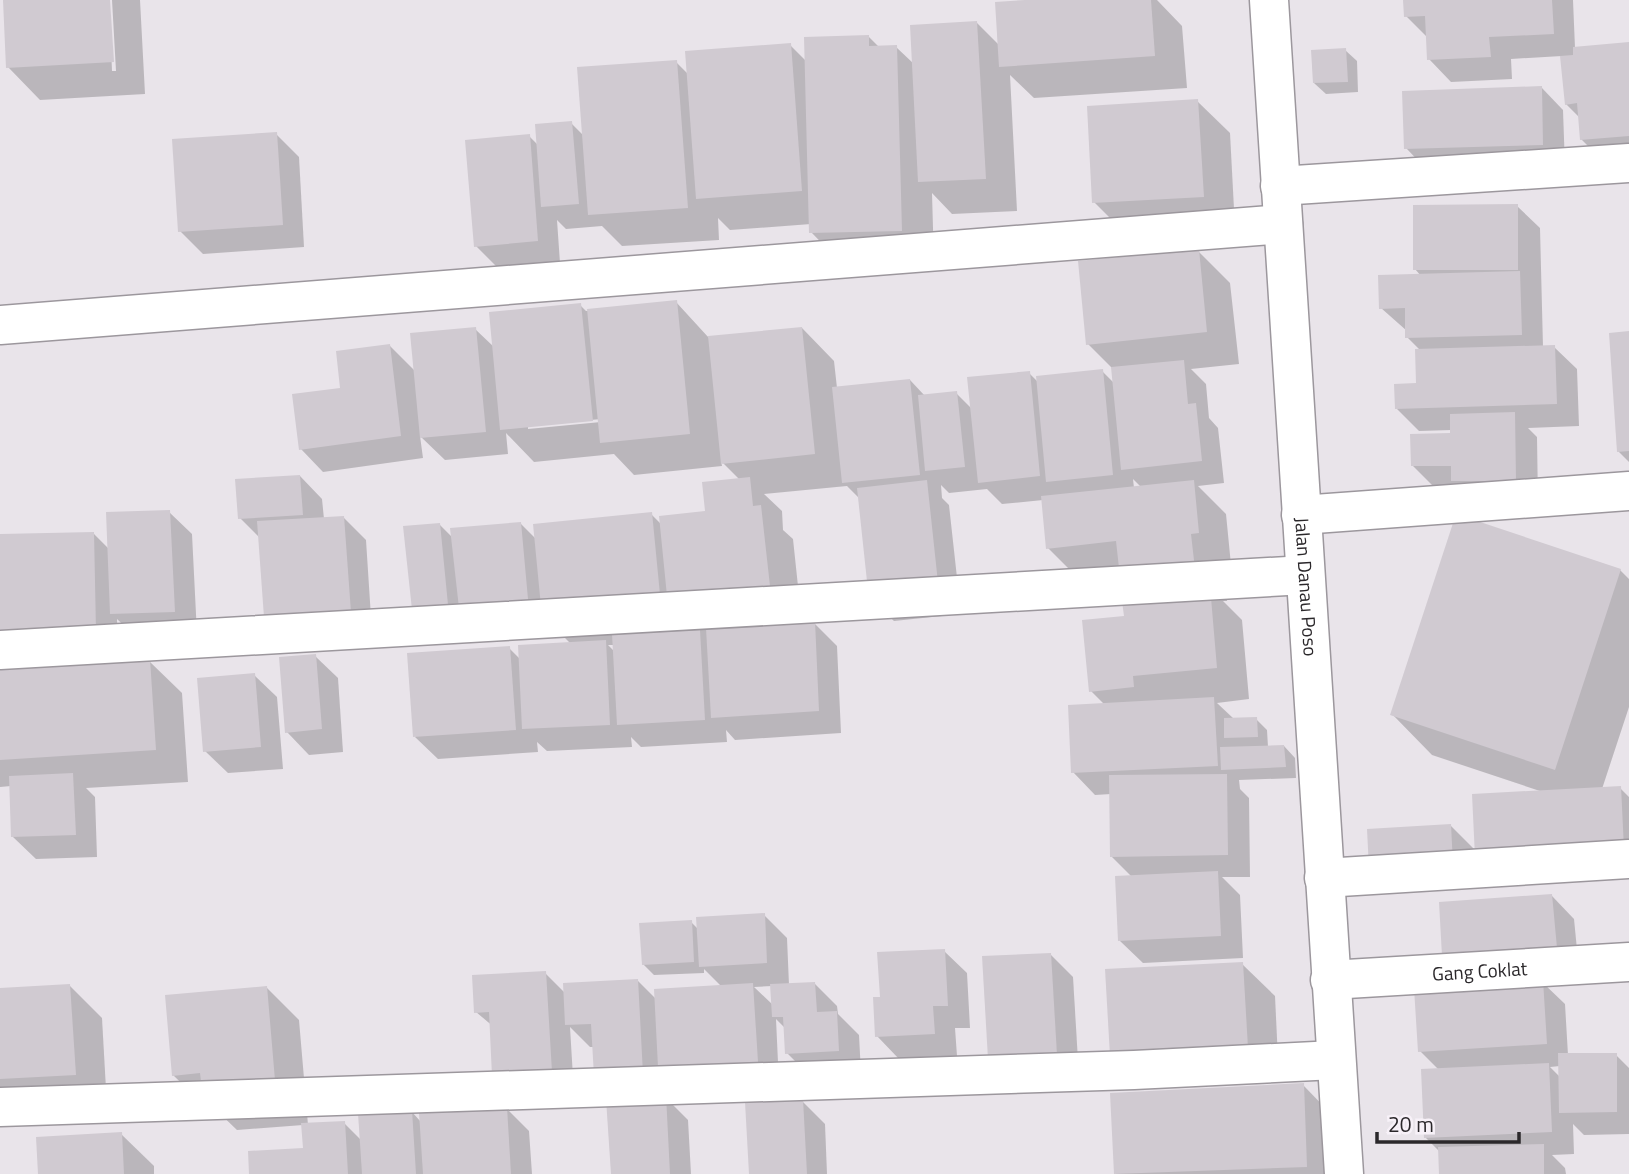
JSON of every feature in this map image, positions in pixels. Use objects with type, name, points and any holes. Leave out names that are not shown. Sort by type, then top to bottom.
[{"type":"street","name":"Jalan Danau Poso","points":[[1269,0],[1344,1174]]},
{"type":"street","points":[[1280,186],[1629,163]]},
{"type":"street","points":[[0,325],[1283,224]]},
{"type":"street","points":[[1301,515],[1629,491]]},
{"type":"street","points":[[0,650],[1305,575]]},
{"type":"street","points":[[1324,878],[1629,859]]},
{"type":"street","name":"Gang Coklat","points":[[1331,980],[1629,962]]},
{"type":"street","points":[[0,1107],[1120,1071],[1335,1060]]},
{"type":"building","points":[[3,0],[110,0],[114,62],[6,68]]},
{"type":"building","points":[[1151,0],[1155,56],[999,67],[995,2]]},
{"type":"building","points":[[1403,0],[1552,0],[1554,34],[1489,37],[1491,57],[1427,60],[1425,16],[1404,17]]},
{"type":"building","points":[[977,21],[986,179],[918,182],[910,25]]},
{"type":"building","points":[[869,35],[869,46],[897,45],[902,231],[809,233],[804,37]]},
{"type":"building","points":[[1629,42],[1629,136],[1580,140],[1577,103],[1565,105],[1560,56],[1573,55],[1573,47]]},
{"type":"building","points":[[791,43],[802,191],[696,199],[685,51]]},
{"type":"building","points":[[1346,48],[1348,82],[1313,83],[1311,50]]},
{"type":"building","points":[[677,60],[688,208],[588,215],[577,67]]},
{"type":"building","points":[[1542,86],[1543,145],[1404,149],[1402,91]]},
{"type":"building","points":[[1198,99],[1204,197],[1092,203],[1087,106]]},
{"type":"building","points":[[572,121],[579,204],[541,207],[535,124]]},
{"type":"building","points":[[277,132],[283,225],[178,232],[172,139]]},
{"type":"building","points":[[530,134],[538,241],[474,247],[465,140]]},
{"type":"building","points":[[1518,204],[1518,270],[1413,270],[1413,205]]},
{"type":"building","points":[[1199,249],[1207,332],[1086,345],[1078,261]]},
{"type":"building","points":[[1520,271],[1522,335],[1405,338],[1405,308],[1379,309],[1378,275]]},
{"type":"building","points":[[677,300],[690,434],[600,443],[587,309]]},
{"type":"building","points":[[581,303],[593,421],[500,430],[489,312]]},
{"type":"building","points":[[476,327],[486,432],[420,438],[410,333]]},
{"type":"building","points":[[802,327],[815,454],[721,464],[708,336]]},
{"type":"building","points":[[1629,331],[1629,451],[1617,452],[1609,333]]},
{"type":"building","points":[[390,344],[401,436],[299,450],[292,394],[340,388],[336,351]]},
{"type":"building","points":[[1555,345],[1557,404],[1395,409],[1394,384],[1416,383],[1415,349]]},
{"type":"building","points":[[1184,360],[1188,404],[1196,403],[1202,461],[1121,470],[1111,367]]},
{"type":"building","points":[[1103,369],[1113,475],[1046,482],[1036,376]]},
{"type":"building","points":[[1030,371],[1040,476],[978,483],[967,377]]},
{"type":"building","points":[[910,379],[920,475],[842,483],[832,387]]},
{"type":"building","points":[[957,391],[965,467],[925,471],[918,395]]},
{"type":"building","points":[[1515,412],[1516,481],[1451,481],[1451,466],[1411,466],[1410,434],[1450,433],[1450,414]]},
{"type":"building","points":[[300,475],[303,515],[238,519],[235,479]]},
{"type":"building","points":[[750,477],[753,506],[761,505],[771,595],[668,606],[659,516],[705,511],[702,482]]},
{"type":"building","points":[[927,480],[939,592],[869,600],[857,488]]},
{"type":"building","points":[[1194,480],[1199,533],[1191,534],[1195,569],[1120,577],[1116,541],[1046,549],[1041,496]]},
{"type":"building","points":[[170,510],[175,612],[110,614],[106,512]]},
{"type":"building","points":[[652,512],[661,605],[542,617],[533,524]]},
{"type":"building","points":[[1456,514],[1621,569],[1555,770],[1390,715]]},
{"type":"building","points":[[344,516],[352,626],[265,631],[257,521]]},
{"type":"building","points":[[521,522],[529,610],[460,617],[450,528]]},
{"type":"building","points":[[440,523],[449,615],[413,619],[403,526]]},
{"type":"building","points":[[94,532],[96,631],[0,633],[0,534]]},
{"type":"building","points":[[1210,586],[1217,668],[1133,676],[1134,687],[1089,692],[1082,620],[1124,616],[1121,594]]},
{"type":"building","points":[[815,621],[819,711],[711,718],[706,628]]},
{"type":"building","points":[[700,630],[705,720],[617,725],[612,634]]},
{"type":"building","points":[[606,640],[610,725],[522,729],[518,645]]},
{"type":"building","points":[[510,646],[516,730],[413,737],[407,653]]},
{"type":"building","points":[[316,654],[322,729],[285,733],[279,657]]},
{"type":"building","points":[[150,659],[156,750],[0,760],[0,669]]},
{"type":"building","points":[[255,673],[261,747],[203,752],[197,678]]},
{"type":"building","points":[[1214,697],[1218,766],[1071,773],[1068,705]]},
{"type":"building","points":[[1257,717],[1258,737],[1224,738],[1224,718]]},
{"type":"building","points":[[1284,745],[1286,767],[1221,770],[1220,747]]},
{"type":"building","points":[[73,773],[76,835],[11,837],[9,776]]},
{"type":"building","points":[[1227,774],[1228,855],[1110,857],[1109,775]]},
{"type":"building","points":[[1621,786],[1624,849],[1475,857],[1472,794]]},
{"type":"building","points":[[1451,824],[1453,865],[1369,869],[1367,829]]},
{"type":"building","points":[[1218,871],[1221,936],[1118,941],[1115,876]]},
{"type":"building","points":[[1552,894],[1557,948],[1442,956],[1439,902]]},
{"type":"building","points":[[765,913],[767,963],[699,967],[696,917]]},
{"type":"building","points":[[692,920],[694,962],[642,965],[639,923]]},
{"type":"building","points":[[945,949],[948,1006],[933,1006],[935,1034],[875,1037],[873,997],[880,997],[877,952]]},
{"type":"building","points":[[1051,953],[1057,1055],[988,1059],[982,956]]},
{"type":"building","points":[[1243,962],[1248,1048],[1110,1056],[1105,969]]},
{"type":"building","points":[[546,971],[552,1072],[492,1076],[489,1012],[474,1013],[472,975]]},
{"type":"building","points":[[638,979],[643,1074],[594,1076],[591,1024],[565,1025],[563,983]]},
{"type":"building","points":[[1543,980],[1547,1044],[1418,1052],[1414,988]]},
{"type":"building","points":[[815,982],[817,1012],[837,1011],[839,1051],[785,1054],[783,1017],[772,1017],[770,984]]},
{"type":"building","points":[[753,983],[758,1062],[658,1067],[654,989]]},
{"type":"building","points":[[70,984],[76,1075],[0,1079],[0,988]]},
{"type":"building","points":[[267,986],[276,1092],[203,1098],[200,1073],[172,1076],[165,995]]},
{"type":"building","points":[[1558,1053],[1617,1053],[1617,1112],[1559,1113]]},
{"type":"building","points":[[1549,1063],[1552,1132],[1424,1138],[1421,1069]]},
{"type":"building","points":[[1304,1083],[1307,1167],[1114,1174],[1110,1093]]},
{"type":"building","points":[[666,1095],[670,1174],[611,1174],[606,1099]]},
{"type":"building","points":[[803,1099],[807,1174],[749,1174],[745,1102]]},
{"type":"building","points":[[507,1107],[511,1174],[423,1174],[419,1113]]},
{"type":"building","points":[[412,1110],[416,1174],[362,1174],[358,1113]]},
{"type":"building","points":[[345,1121],[348,1174],[249,1174],[248,1151],[303,1148],[301,1123]]},
{"type":"building","points":[[122,1132],[124,1174],[38,1174],[36,1137]]},
{"type":"building","points":[[1544,1144],[1544,1174],[1439,1174],[1438,1147]]}]
